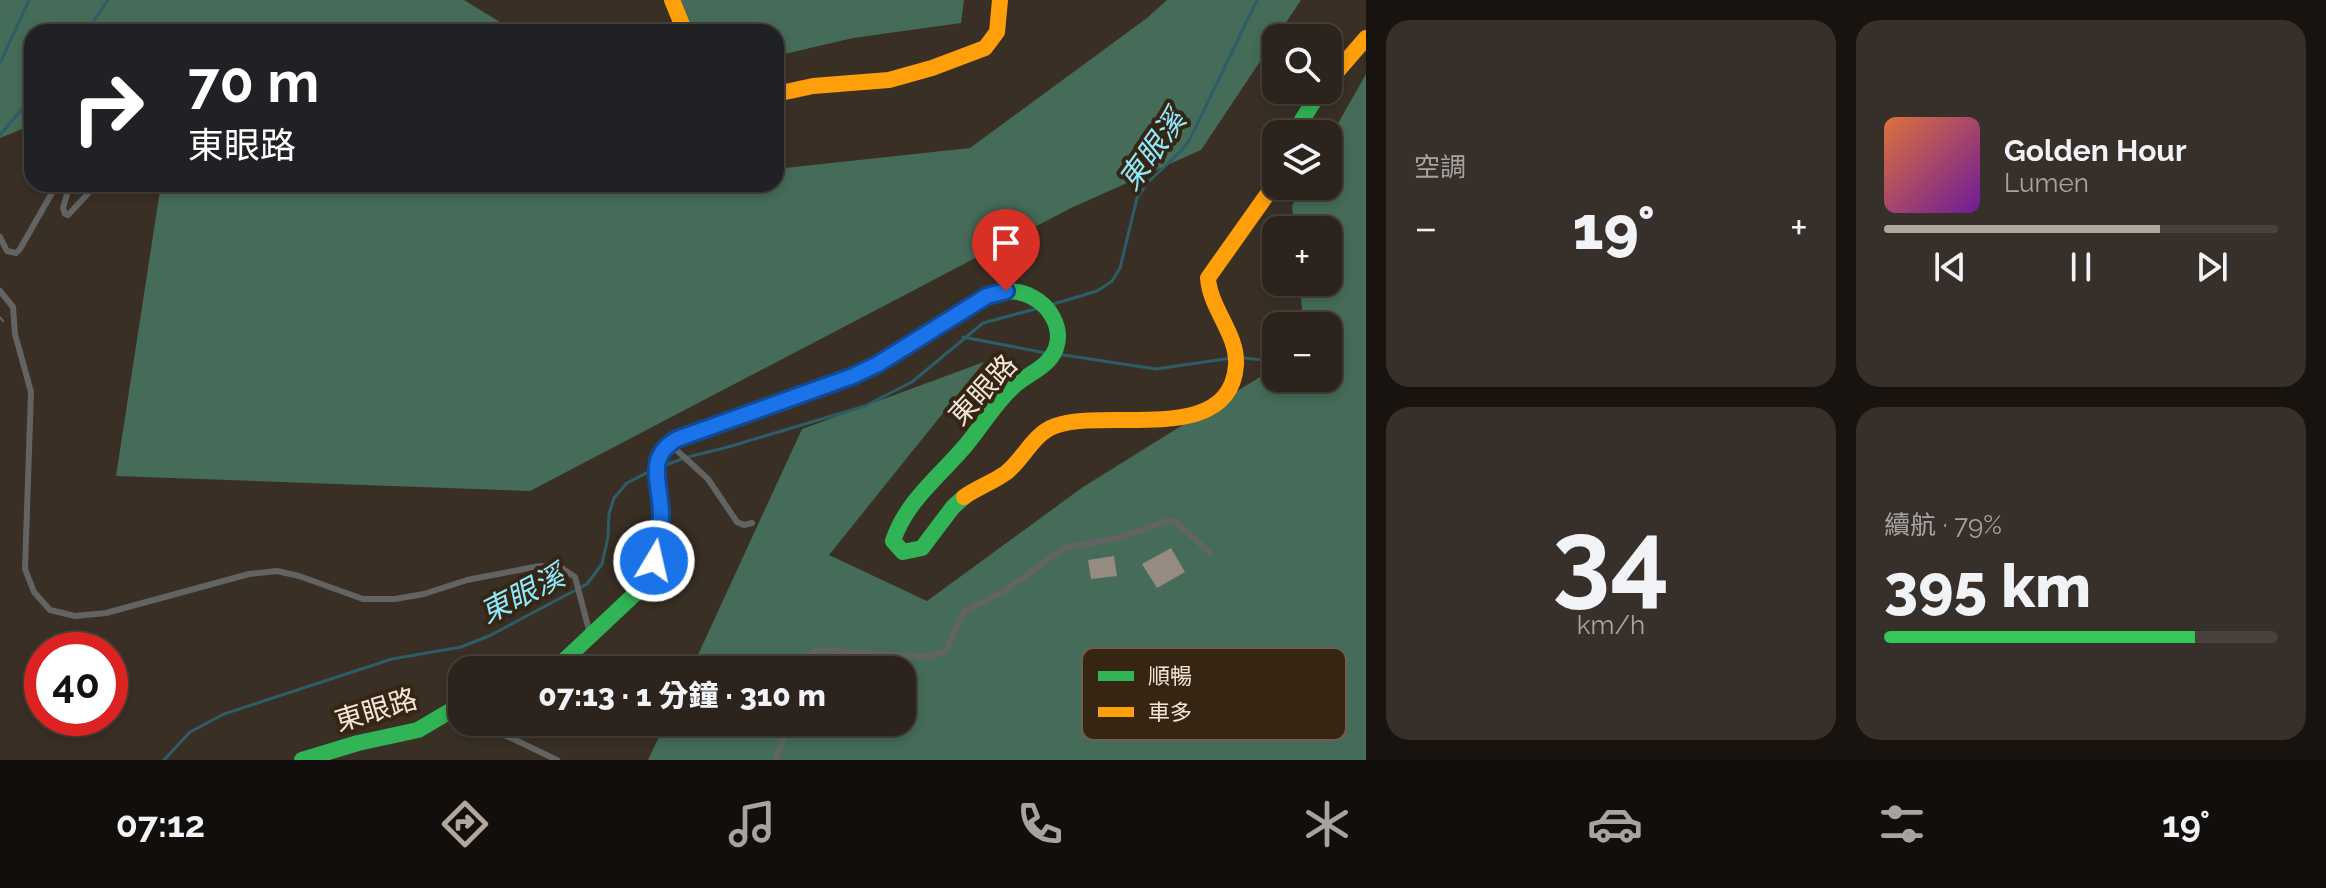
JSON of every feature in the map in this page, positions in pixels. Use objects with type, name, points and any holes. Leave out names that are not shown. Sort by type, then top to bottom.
[{"type":"street","points":[[672,0],[682,24]]},
{"type":"street","points":[[784,92],[879,82],[985,48],[995,40],[999,31],[1000,0]]},
{"type":"street","points":[[1342,66],[1366,38]]},
{"type":"street","name":"東眼路","points":[[669,443],[866,370],[987,296],[1006,291],[1023,293],[1038,300],[1056,320],[1059,331],[1057,346],[1051,358],[1005,395],[954,460],[904,516],[893,541],[896,547],[903,552],[922,548],[956,504],[1011,468],[1038,434],[1049,427],[1078,420],[1182,417],[1208,410],[1221,401],[1234,378],[1237,354],[1233,340],[1207,293],[1208,278],[1263,200]]},
{"type":"street","points":[[573,656],[590,634],[637,592],[654,561],[661,514],[656,462],[669,443]]},
{"type":"street","name":"東眼路","points":[[302,760],[358,743],[418,730],[448,712]]},
{"type":"lane","points":[[0,237],[7,251],[16,253],[52,192]]},
{"type":"lane","points":[[68,192],[63,208],[68,215],[90,192]]},
{"type":"lane","points":[[0,291],[13,307],[15,334],[31,392],[25,569],[34,592],[50,610],[75,616],[106,613],[249,574],[277,571],[363,599],[410,597],[467,580],[540,566],[560,567],[575,577],[590,634]]},
{"type":"lane","points":[[669,443],[708,479],[737,522],[744,525],[752,523]]},
{"type":"lane","points":[[916,656],[946,652],[964,611],[1006,590],[1064,548],[1122,537],[1167,521],[1176,522],[1210,553]]},
{"type":"lane","points":[[808,656],[817,650],[911,656]]},
{"type":"lane","points":[[506,736],[557,760]]},
{"type":"lane","points":[[776,760],[784,736]]},
{"type":"green space","points":[[0,0],[464,0],[503,24],[24,24],[24,128],[0,138]]},
{"type":"green space","points":[[675,0],[964,0],[961,23],[853,38],[784,54],[784,24],[688,24]]},
{"type":"green space","points":[[1167,0],[1301,0],[1285,24],[1262,24],[1262,58],[1201,150],[1071,208],[530,491],[116,476],[160,192],[784,192],[784,168],[970,148]]},
{"type":"green space","points":[[1366,74],[1366,760],[648,760],[659,736],[916,736],[916,656],[697,656],[802,429],[984,362],[829,555],[927,601],[1083,487],[1262,376],[1262,392],[1342,392],[1342,312],[1302,312],[1301,296],[1342,296],[1342,216],[1293,216],[1295,200],[1342,200],[1340,120]]},
{"type":"building","points":[[1171,548],[1185,572],[1157,588],[1142,564]]},
{"type":"building","points":[[1114,556],[1117,576],[1091,579],[1088,560]]},
{"type":"waterway","points":[[0,63],[29,0]]},
{"type":"waterway","points":[[92,24],[108,0]]},
{"type":"waterway","name":"東眼溪","points":[[1050,305],[1097,291],[1112,281],[1120,268],[1137,198],[1147,183],[1190,139],[1257,0]]},
{"type":"waterway","points":[[0,135],[24,106]]},
{"type":"waterway","name":"東眼溪","points":[[661,467],[865,406],[912,382],[983,323],[1039,308]]},
{"type":"waterway","points":[[963,337],[1046,353]]},
{"type":"waterway","points":[[1057,354],[1156,369],[1232,358]]},
{"type":"waterway","points":[[1243,358],[1262,360]]},
{"type":"waterway","name":"東眼溪","points":[[164,760],[190,732],[224,714],[392,659],[461,647],[489,636],[587,584],[602,564],[614,498],[627,483],[650,471]]},
{"type":"traffic: fast","points":[[1302,120],[1312,104]]},
{"type":"traffic: fast","points":[[569,656],[637,592],[654,561],[661,514],[656,462],[666,446],[677,439],[803,395],[877,364],[992,295],[1024,293],[1038,301],[1053,318],[1058,333],[1053,355],[999,401],[966,445],[915,501],[893,541],[903,552],[922,548],[964,497]]},
{"type":"traffic: fast","points":[[302,760],[358,743],[418,730],[448,712]]},
{"type":"traffic: slow","points":[[672,0],[682,24]]},
{"type":"traffic: slow","points":[[784,92],[813,86],[889,80],[985,48],[997,32],[1000,0]]},
{"type":"traffic: slow","points":[[1342,66],[1366,38]]},
{"type":"traffic: slow","points":[[964,497],[1007,472],[1041,434],[1055,426],[1077,421],[1163,419],[1190,415],[1212,406],[1229,390],[1236,365],[1233,343],[1208,278],[1263,200]]},
{"type":"route","points":[[654,561],[661,514],[656,462],[666,446],[677,439],[853,376],[878,364],[987,296],[1006,291]]}]
